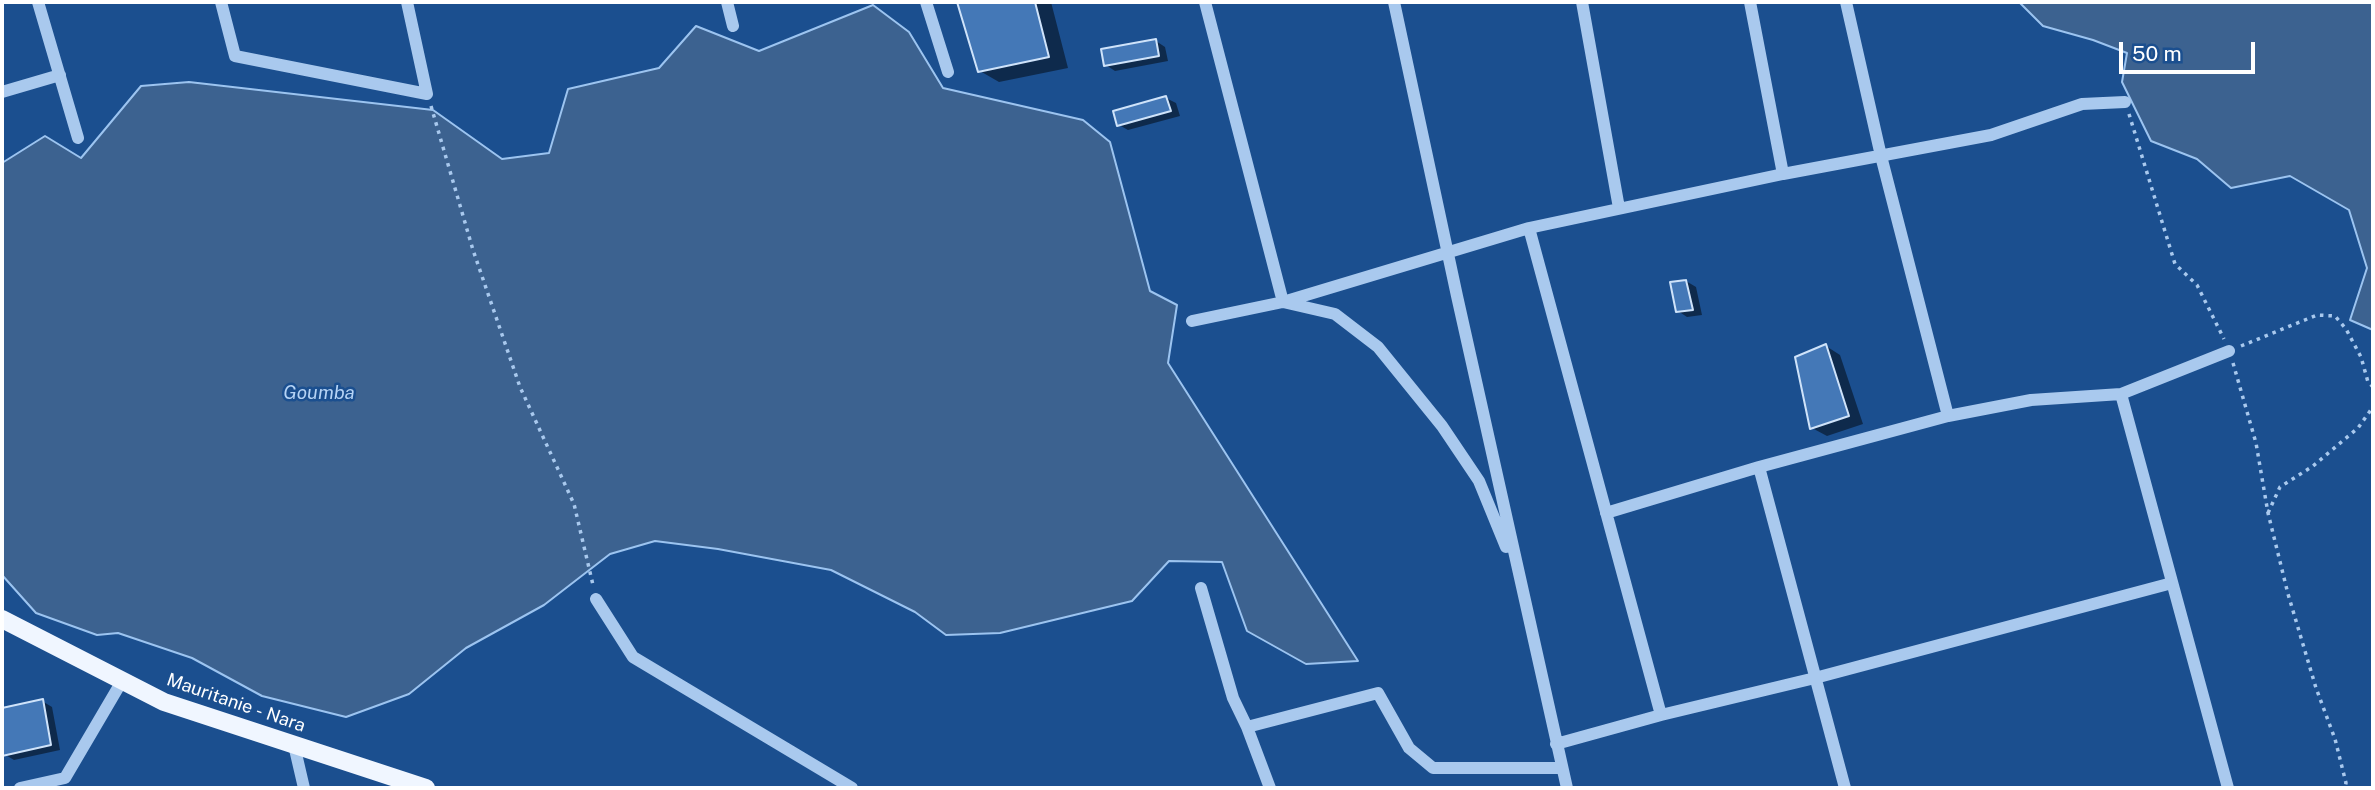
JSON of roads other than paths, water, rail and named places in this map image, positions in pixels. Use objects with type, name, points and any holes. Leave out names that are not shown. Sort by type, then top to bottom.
[{"type":"main road","name":"Mauritanie - Nara","points":[[2,619],[164,702],[426,788]]},
{"type":"street","points":[[38,2],[78,138]]},
{"type":"street","points":[[221,2],[235,56],[428,94],[407,2]]},
{"type":"street","points":[[727,2],[733,26]]},
{"type":"street","points":[[926,2],[948,72]]},
{"type":"street","points":[[1205,2],[1283,302]]},
{"type":"street","points":[[1394,2],[1567,788]]},
{"type":"street","points":[[1582,2],[1619,208]]},
{"type":"street","points":[[1750,2],[1783,174]]},
{"type":"street","points":[[1846,2],[1881,156],[1948,415]]},
{"type":"street","points":[[2,92],[60,75]]},
{"type":"street","points":[[1192,321],[1283,302],[1529,228],[1783,174],[1992,135],[2082,104],[2125,102]]},
{"type":"street","points":[[1529,228],[1661,715]]},
{"type":"street","points":[[1283,302],[1335,314],[1378,347],[1442,426],[1479,481],[1519,579]]},
{"type":"street","points":[[1606,513],[1948,415],[2031,400],[2121,394],[2229,351]]},
{"type":"street","points":[[2121,394],[2228,788]]},
{"type":"street","points":[[1759,467],[1845,788]]},
{"type":"street","points":[[1556,744],[2172,583]]},
{"type":"street","points":[[1201,588],[1233,698],[1270,788]]},
{"type":"street","points":[[596,598],[634,657],[852,788]]},
{"type":"street","points":[[20,788],[66,783],[122,681]]},
{"type":"street","points":[[1247,727],[1378,693],[1409,748],[1433,768],[1562,768]]},
{"type":"street","points":[[294,745],[304,788]]},
{"type":"water","points":[[2019,2],[2373,2],[2373,330],[2350,320],[2367,268],[2349,210],[2290,176],[2231,188],[2197,159],[2151,141],[2122,82],[2127,53],[2043,26]]},
{"type":"water","name":"Goumba","points":[[873,5],[909,32],[943,88],[1083,120],[1110,142],[1150,291],[1177,305],[1168,363],[1358,661],[1306,664],[1247,631],[1222,562],[1169,561],[1132,601],[1000,633],[946,635],[915,612],[831,570],[718,549],[655,541],[610,554],[544,605],[466,648],[409,694],[346,717],[262,696],[192,658],[118,633],[97,635],[36,613],[2,575],[2,163],[45,136],[81,158],[141,86],[189,82],[433,110],[502,159],[549,153],[568,89],[659,68],[696,26],[759,51]]}]
